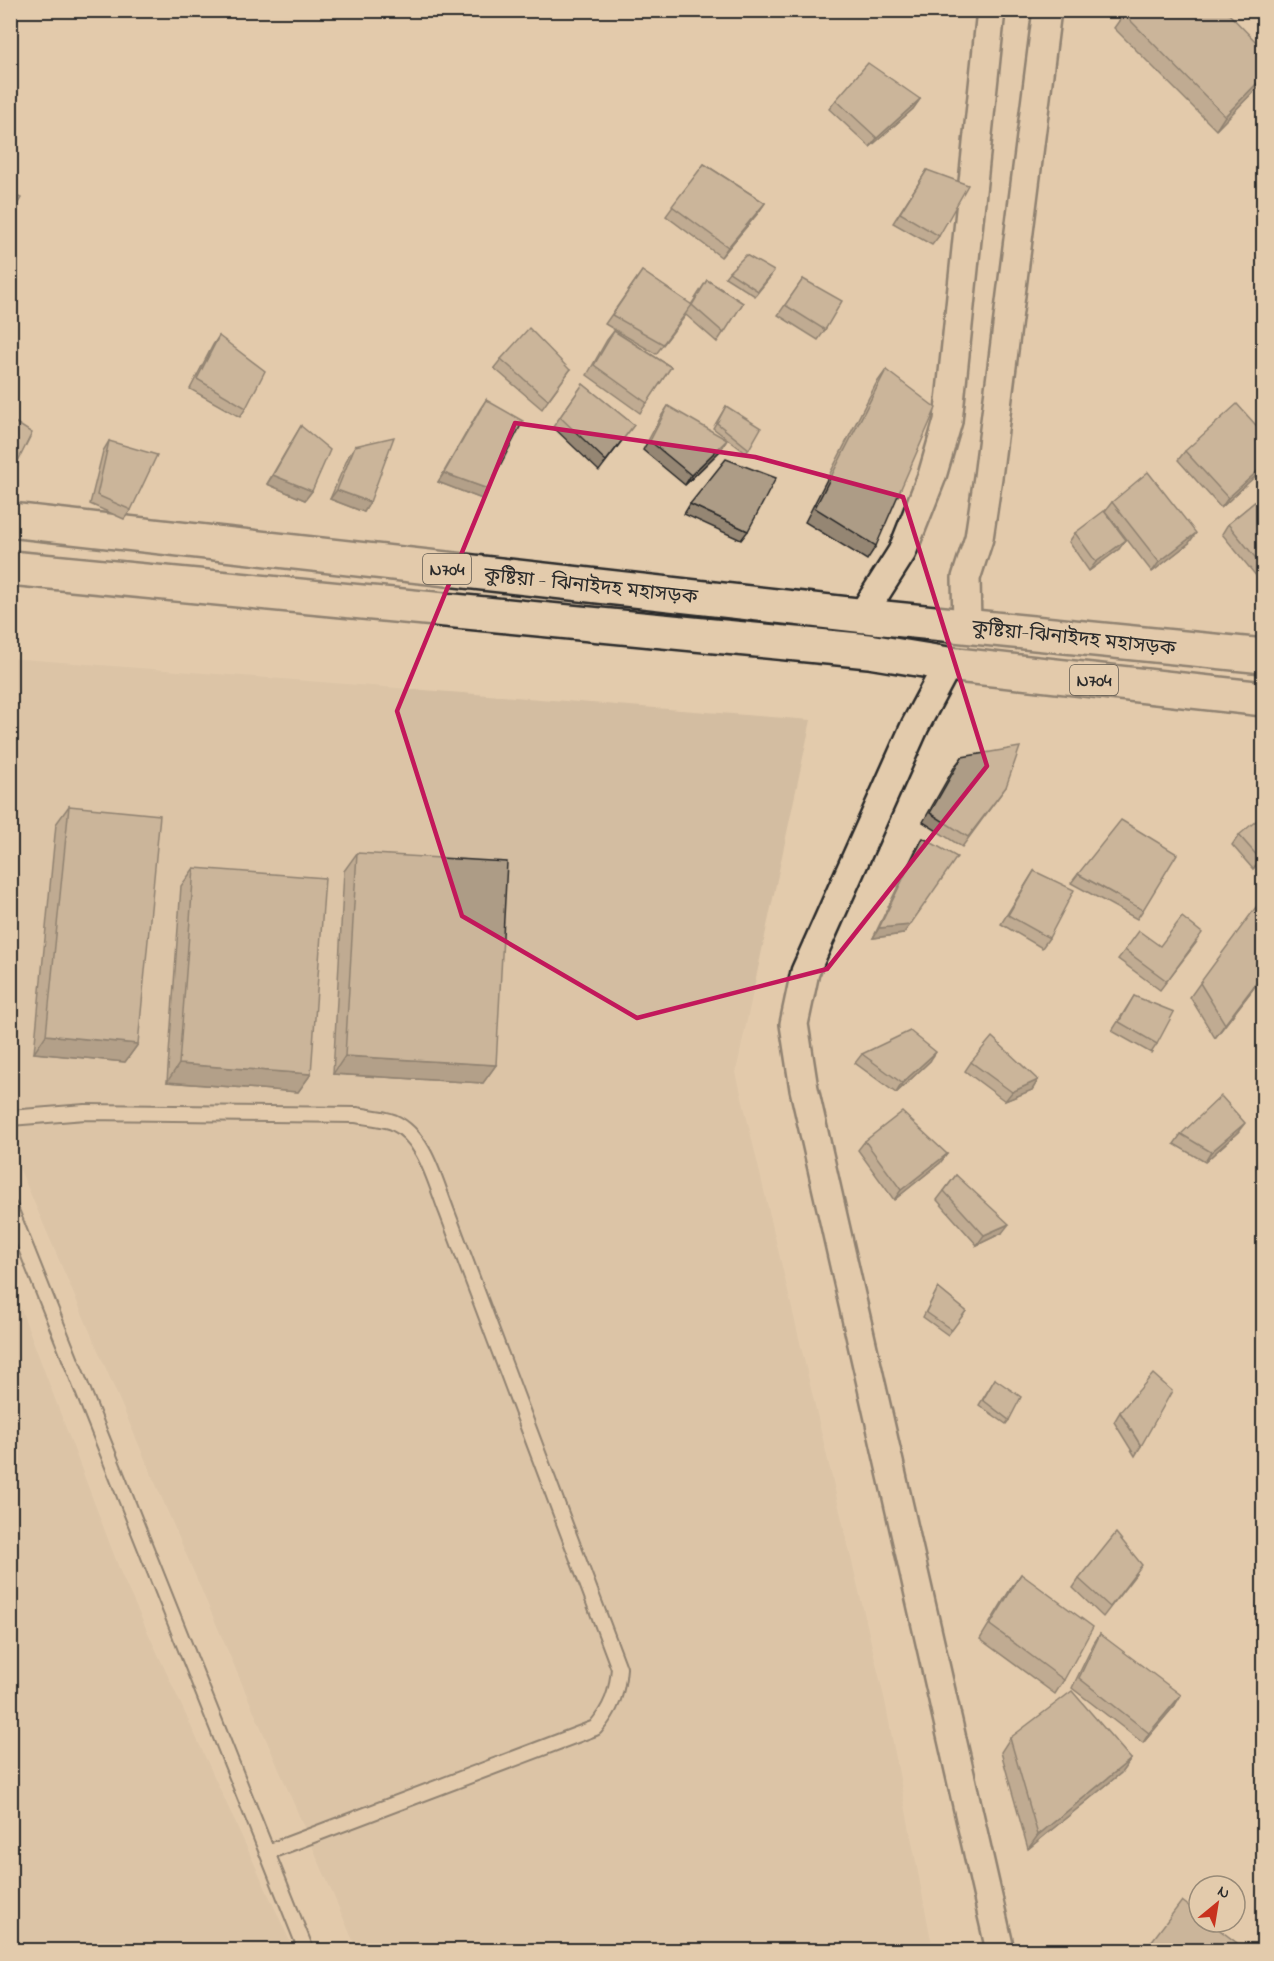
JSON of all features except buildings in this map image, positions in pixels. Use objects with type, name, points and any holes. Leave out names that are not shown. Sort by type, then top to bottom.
[{"type":"highway","name":"কুষ্টিয়া - ঝিনাইদহ মহাসড়ক","points":[[10,520],[873,617]]},
{"type":"highway","name":"কুষ্টিয়া - ঝিনাইদহ মহাসড়ক","points":[[10,568],[869,651]]},
{"type":"highway","name":"কুষ্টিয়া-ঝিনাইদহ মহাসড়ক","points":[[873,617],[1263,656]]},
{"type":"highway","name":"কুষ্টিয়া-ঝিনাইদহ মহাসড়ক","points":[[869,651],[937,662],[1263,699]]},
{"type":"street","points":[[873,617],[932,476],[948,421],[991,10]]},
{"type":"street","points":[[954,624],[979,538],[1047,10]]},
{"type":"street","points":[[937,662],[915,726],[805,972],[794,1024],[804,1089],[1000,1950]]},
{"type":"lane","points":[[10,1118],[85,1112],[356,1115],[392,1122],[408,1131],[422,1151],[447,1212],[619,1668],[613,1702],[609,1712],[595,1728],[268,1852]]},
{"type":"lane","points":[[10,1208],[306,1950]]},
{"type":"highlighted area","points":[[515,423],[755,457],[903,497],[987,766],[827,969],[637,1018],[462,916],[397,711]]},
{"type":"shaded area","points":[[10,658],[811,720],[736,1072],[885,1701],[933,1950],[357,1950],[11,1149]]},
{"type":"shaded area","points":[[10,1280],[122,1576],[294,1950],[11,1950]]}]
